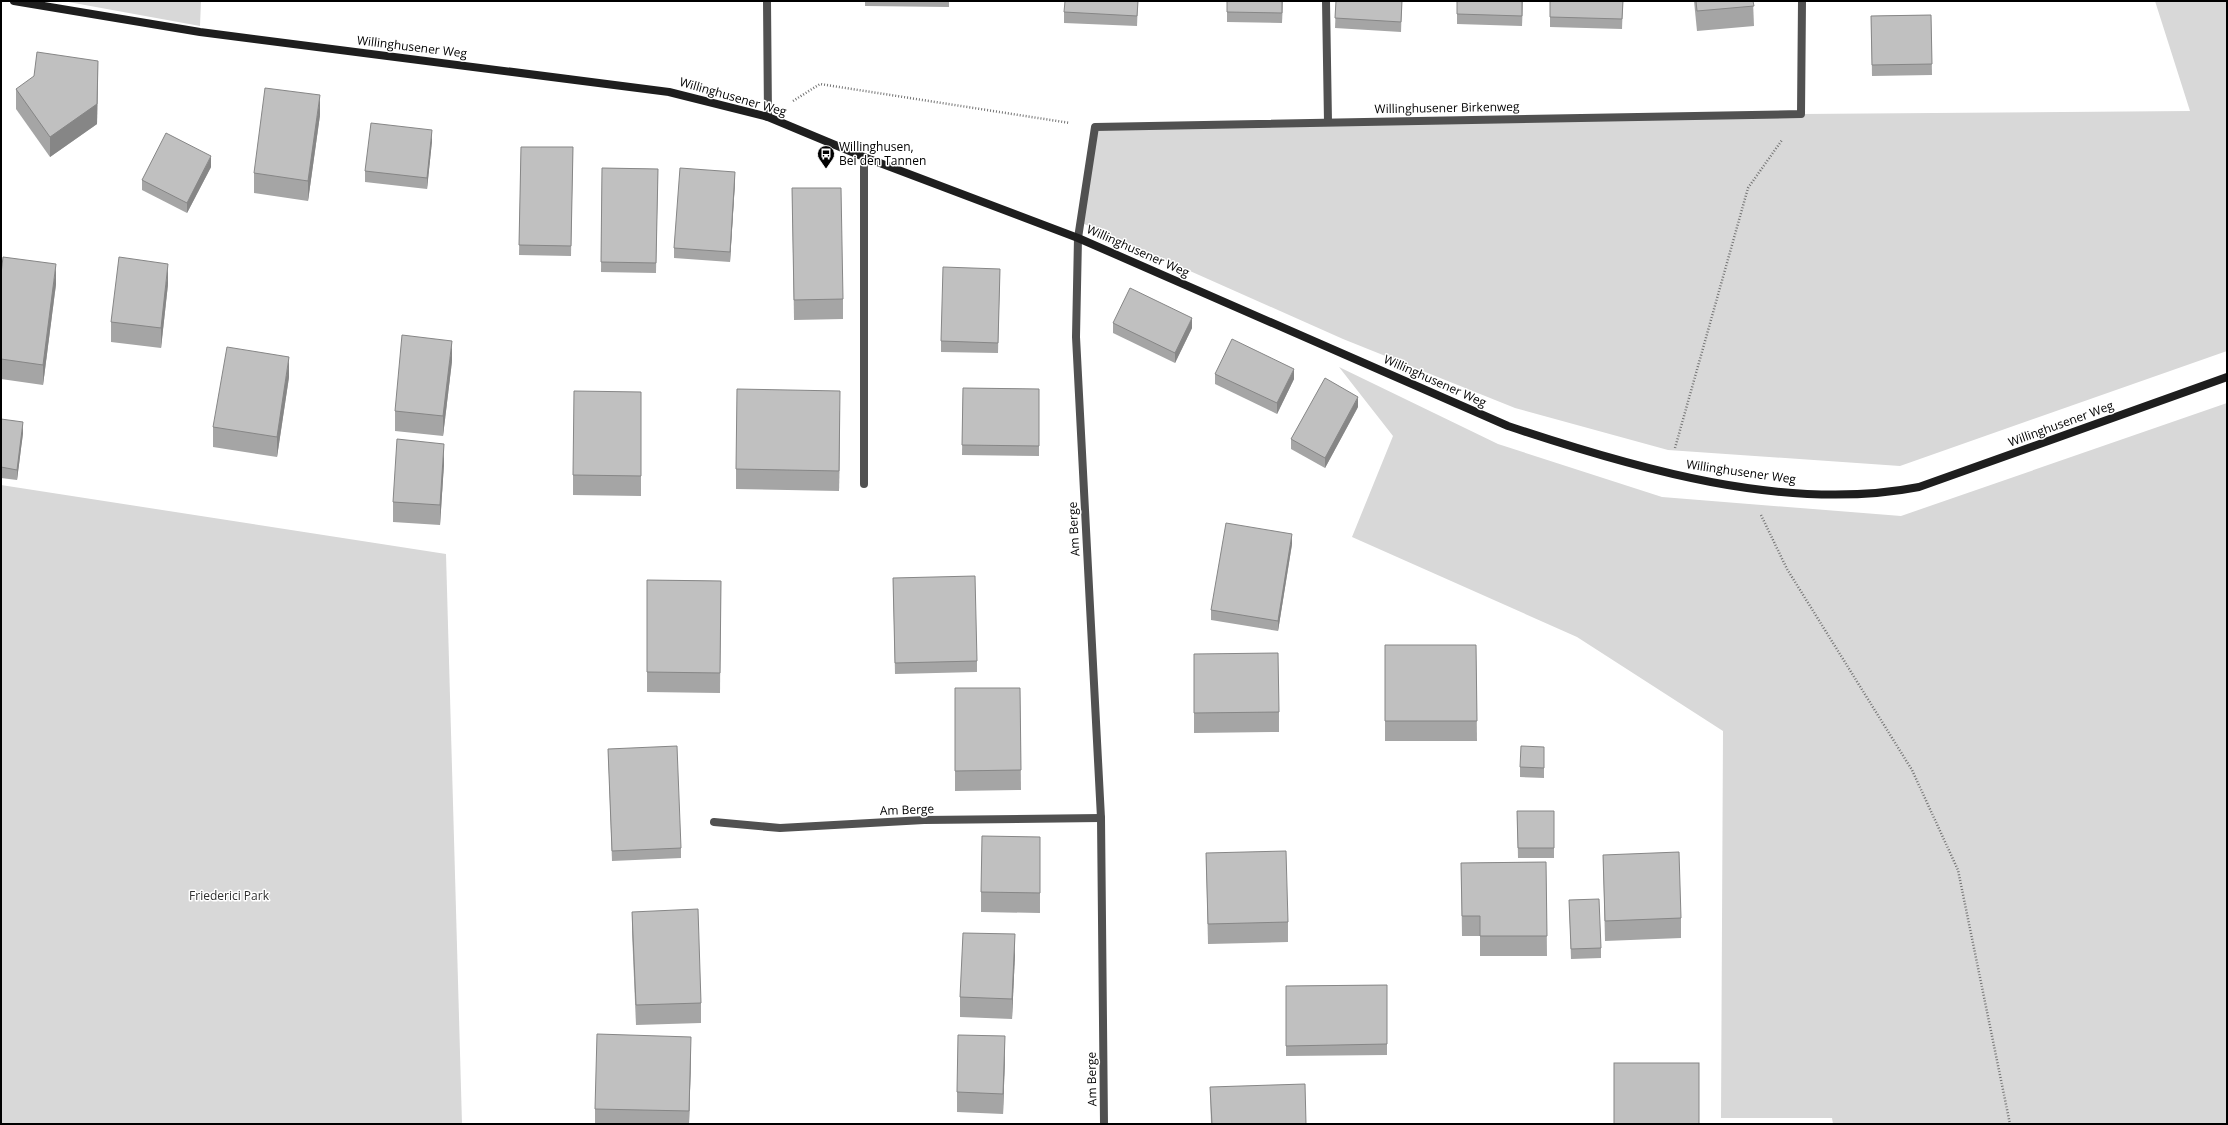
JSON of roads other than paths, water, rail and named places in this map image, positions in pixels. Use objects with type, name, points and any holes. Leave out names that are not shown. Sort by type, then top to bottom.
[{"type":"street","name":"Willinghusener Weg","points":[[14,1],[200,32],[669,92],[768,117],[864,157],[1078,238],[1508,426],[1564,445],[1667,473],[1748,488],[1826,495],[1886,493],[1919,487],[2227,377]]},
{"type":"street","points":[[767,1],[768,117]]},
{"type":"street","points":[[1326,1],[1328,122]]},
{"type":"street","name":"Willinghusener Birkenweg","points":[[1078,238],[1095,127],[1801,114],[1802,1]]},
{"type":"street","points":[[864,157],[864,484]]},
{"type":"street","name":"Am Berge","points":[[1078,238],[1076,338],[1101,818],[1104,1124]]},
{"type":"street","name":"Am Berge","points":[[714,822],[780,828],[924,820],[1101,818]]},
{"type":"place","name":"Willinghusen, Bei den Tannen","points":[[826,169]]},
{"type":"park label","name":"Friederici Park","points":[[229,896]]}]
